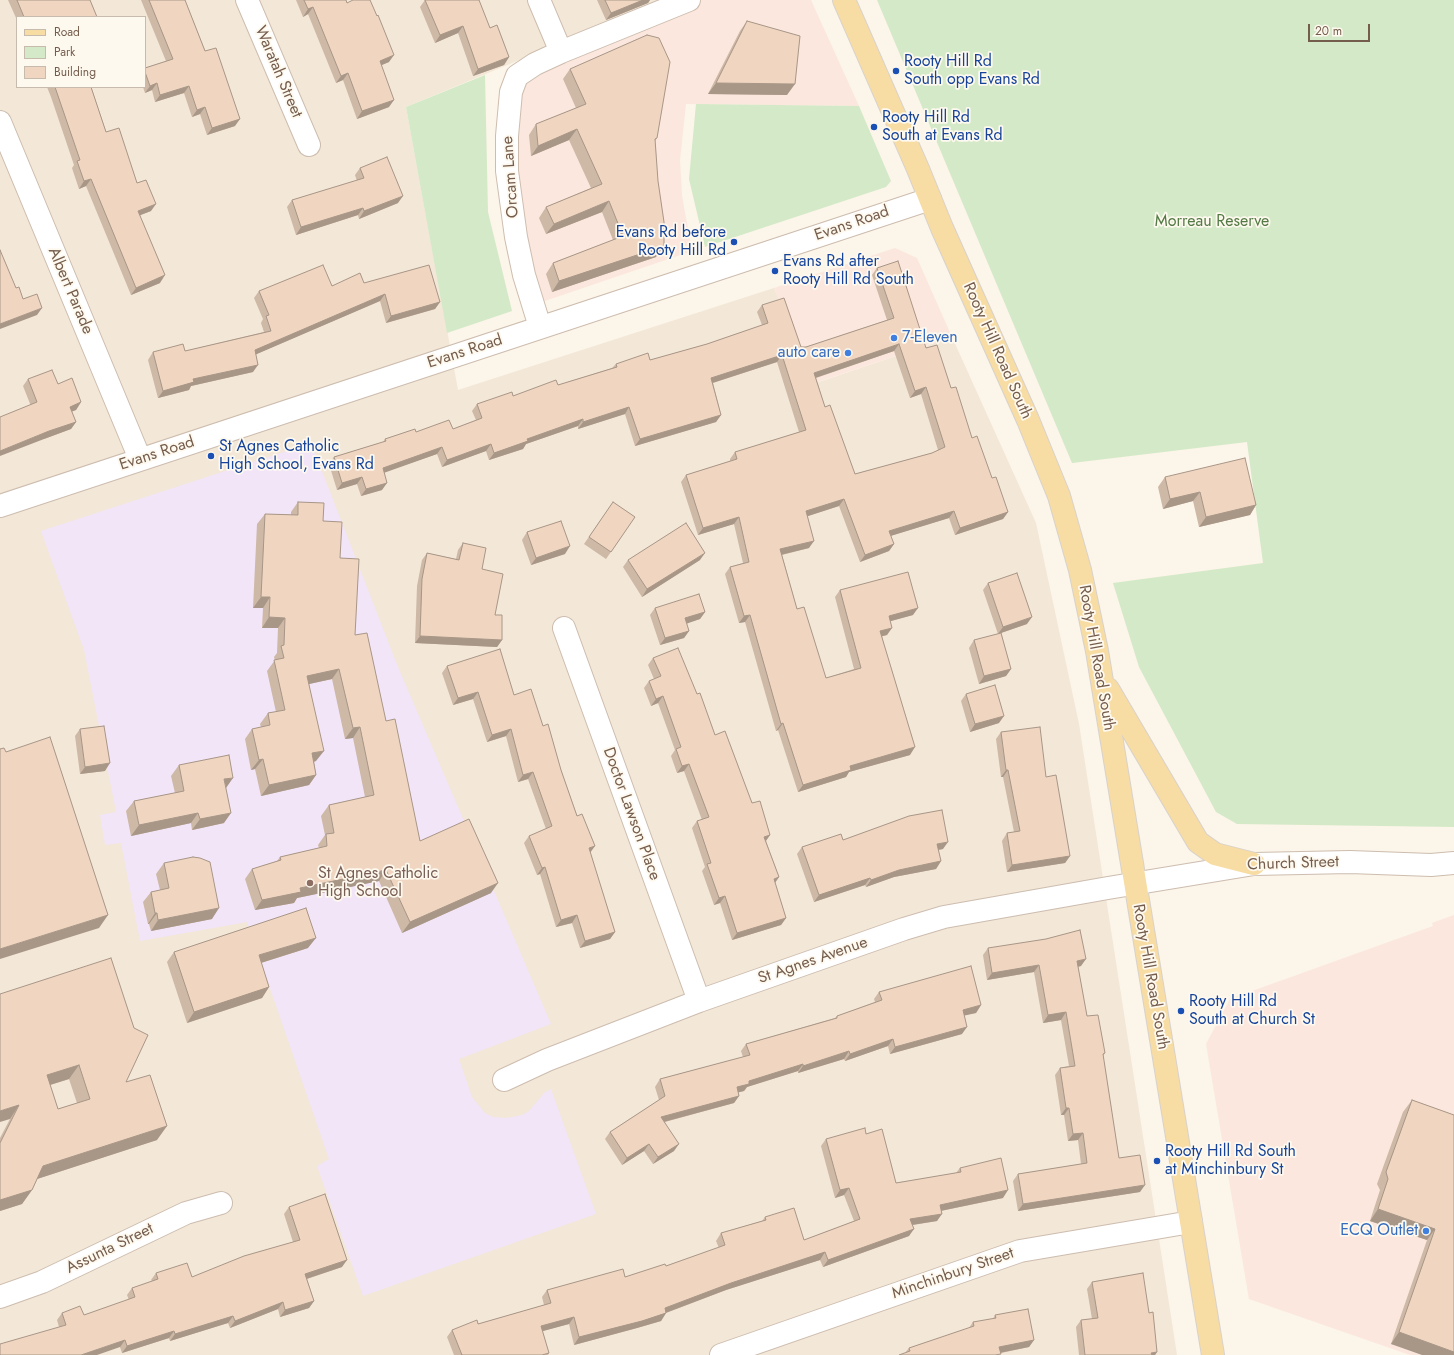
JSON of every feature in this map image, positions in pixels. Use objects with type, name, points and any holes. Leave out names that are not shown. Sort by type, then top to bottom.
[{"type":"main road","name":"Rooty Hill Road South","points":[[844,0],[1028,420],[1059,496],[1080,570],[1101,678],[1213,1355]]},
{"type":"main road","points":[[1101,678],[1198,842],[1215,854],[1254,864]]},
{"type":"street","name":"Waratah Street","points":[[247,0],[309,145]]},
{"type":"street","points":[[540,0],[561,52]]},
{"type":"street","name":"Orcam Lane","points":[[540,327],[524,275],[516,237],[508,171],[507,136],[511,92],[517,76],[535,64],[561,52],[689,0]]},
{"type":"street","name":"Albert Parade","points":[[0,122],[140,460]]},
{"type":"street","name":"Evans Road","points":[[0,506],[930,199]]},
{"type":"street","name":"Doctor Lawson Place","points":[[564,628],[699,1001]]},
{"type":"street","name":"Church Street","points":[[1134,884],[1254,864],[1350,862],[1431,866],[1454,863]]},
{"type":"street","name":"St Agnes Avenue","points":[[504,1080],[547,1060],[699,1001],[896,931],[944,917],[1134,884]]},
{"type":"street","name":"Assunta Street","points":[[0,1296],[42,1282],[186,1213],[221,1203]]},
{"type":"street","name":"Minchinbury Street","points":[[721,1355],[1014,1252],[1192,1222]]},
{"type":"shaded area","points":[[0,0],[664,0],[406,107],[458,390],[774,288],[816,383],[952,337],[1036,523],[1079,724],[1177,1355],[0,1355]]},
{"type":"shaded area","points":[[689,0],[811,0],[859,106],[686,104],[680,160],[682,196],[692,251],[533,305],[516,237],[517,76]]},
{"type":"shaded area","points":[[895,248],[917,258],[952,337],[815,383],[774,288]]},
{"type":"shaded area","name":"St Agnes Catholic High School","points":[[311,443],[398,667],[551,1024],[459,1059],[472,1097],[485,1113],[493,1117],[507,1118],[522,1115],[529,1111],[544,1093],[551,1089],[596,1214],[363,1296],[317,1166],[329,1159],[247,922],[140,941],[121,843],[105,845],[100,815],[116,812],[84,650],[41,531]]},
{"type":"shaded area","points":[[1454,915],[1454,1355],[1410,1355],[1249,1299],[1206,1044],[1230,999],[1433,926],[1432,923]]},
{"type":"green space","name":"Morreau Reserve","points":[[877,0],[1454,0],[1454,827],[1237,824],[1216,812],[1139,667],[1113,583],[1263,563],[1247,442],[1072,463]]},
{"type":"green space","points":[[485,75],[488,212],[512,311],[447,333],[406,107]]},
{"type":"green space","points":[[696,104],[859,106],[891,181],[886,187],[705,247],[689,179]]},
{"type":"building","points":[[17,0],[90,0],[97,16],[24,16]]},
{"type":"building","points":[[149,0],[185,0],[205,51],[216,48],[240,119],[212,128],[205,107],[197,110],[189,86],[160,95],[157,83],[150,86],[146,75],[146,68],[173,59]]},
{"type":"building","points":[[304,0],[346,0],[347,3],[353,0],[370,0],[377,16],[378,15],[394,55],[380,61],[394,100],[362,111],[348,73],[341,76],[313,7],[308,9]]},
{"type":"building","points":[[425,0],[479,0],[490,28],[497,25],[509,57],[478,69],[463,26],[440,35]]},
{"type":"building","points":[[605,0],[643,0],[611,13]]},
{"type":"building","points":[[747,21],[800,36],[795,84],[716,83]]},
{"type":"building","points":[[647,35],[659,38],[670,62],[657,138],[655,139],[658,181],[664,222],[664,246],[559,281],[553,263],[623,236],[609,201],[554,224],[546,207],[602,184],[577,129],[538,146],[536,124],[586,104],[570,69]]},
{"type":"building","points":[[55,88],[91,88],[106,132],[119,128],[137,183],[146,180],[156,204],[138,211],[165,275],[136,288],[91,179],[84,181],[77,161],[80,160]]},
{"type":"building","points":[[387,157],[403,196],[364,211],[363,208],[301,227],[292,200],[364,178],[360,168]]},
{"type":"building","points":[[0,250],[16,288],[19,287],[23,299],[37,294],[42,308],[0,324]]},
{"type":"building","points":[[898,261],[926,348],[937,345],[951,388],[956,387],[972,438],[977,436],[992,478],[996,477],[1008,512],[960,528],[954,511],[889,531],[894,544],[865,555],[844,499],[806,511],[814,541],[780,549],[797,609],[804,607],[826,678],[861,668],[840,590],[908,572],[918,608],[889,616],[892,628],[880,631],[915,747],[850,766],[851,770],[803,785],[783,723],[781,724],[750,615],[744,616],[730,567],[749,562],[739,517],[703,528],[686,475],[737,459],[735,452],[806,430],[782,355],[711,378],[721,415],[640,439],[629,407],[583,422],[583,419],[527,439],[528,441],[494,453],[491,444],[447,460],[442,447],[383,468],[387,483],[366,489],[362,477],[342,483],[334,457],[386,441],[385,439],[415,429],[416,432],[449,420],[453,429],[482,418],[477,404],[512,392],[513,396],[556,380],[558,385],[617,367],[616,364],[648,353],[650,360],[707,344],[768,323],[762,305],[784,298],[801,347],[806,347],[894,318],[877,268]],"holes":[[[899,344],[915,391],[926,387],[945,447],[932,453],[855,474],[830,405],[825,407],[814,373]]]},
{"type":"building","points":[[323,265],[332,286],[360,273],[364,283],[429,265],[440,302],[391,316],[385,294],[255,350],[258,365],[193,379],[194,382],[163,391],[153,352],[183,344],[185,351],[271,331],[266,316],[269,315],[259,291]]},
{"type":"building","points":[[52,370],[58,384],[72,378],[81,402],[70,407],[76,422],[49,431],[0,451],[0,417],[37,402],[28,379]]},
{"type":"building","points":[[1245,458],[1256,505],[1206,517],[1200,492],[1170,499],[1165,477]]},
{"type":"building","points":[[298,502],[324,503],[323,521],[342,522],[340,558],[359,559],[355,635],[367,633],[386,721],[395,719],[420,841],[469,819],[498,883],[410,922],[386,870],[300,888],[301,892],[262,900],[252,869],[281,860],[280,857],[327,846],[326,834],[334,833],[329,805],[374,795],[360,727],[353,728],[339,669],[307,676],[324,751],[312,753],[316,775],[269,785],[263,759],[259,760],[252,729],[270,725],[268,713],[285,710],[274,660],[284,658],[281,646],[284,645],[285,618],[269,617],[270,597],[261,597],[265,514],[298,515]]},
{"type":"building","points":[[613,502],[635,517],[611,552],[589,537]]},
{"type":"building","points":[[561,521],[570,546],[536,558],[527,532]]},
{"type":"building","points":[[686,523],[705,553],[647,589],[628,560]]},
{"type":"building","points":[[463,543],[486,548],[482,569],[503,574],[495,615],[502,615],[502,640],[420,636],[422,579],[427,553],[459,560]]},
{"type":"building","points":[[1017,573],[1032,617],[1003,627],[988,583]]},
{"type":"building","points":[[699,594],[705,612],[685,618],[689,631],[665,638],[655,608]]},
{"type":"building","points":[[1001,633],[1011,669],[984,676],[974,640]]},
{"type":"building","points":[[678,648],[697,694],[700,693],[715,735],[725,731],[752,803],[760,801],[770,835],[764,837],[779,877],[774,879],[786,918],[737,933],[725,896],[719,898],[707,864],[711,863],[697,821],[709,817],[689,764],[682,766],[676,749],[681,747],[663,696],[656,699],[649,681],[661,676],[653,658]]},
{"type":"building","points":[[500,649],[514,695],[531,689],[543,726],[548,724],[561,770],[577,816],[582,814],[595,846],[589,848],[615,932],[585,941],[577,915],[561,920],[545,867],[542,868],[529,836],[552,826],[533,772],[523,775],[511,729],[492,735],[478,692],[458,698],[447,666]]},
{"type":"building","points":[[995,685],[1004,716],[975,724],[966,694]]},
{"type":"building","points":[[104,726],[110,763],[85,767],[80,729]]},
{"type":"building","points":[[1040,727],[1046,777],[1056,775],[1070,856],[1012,865],[1007,833],[1020,831],[1008,770],[1006,770],[1001,732]]},
{"type":"building","points":[[50,737],[108,915],[0,949],[0,749],[4,748],[6,752]]},
{"type":"building","points":[[229,755],[233,778],[224,779],[231,813],[200,819],[198,813],[139,825],[134,801],[184,791],[179,765]]},
{"type":"building","points":[[942,810],[948,842],[937,844],[941,861],[899,870],[871,880],[870,878],[819,895],[802,847],[841,834],[843,840],[909,816]]},
{"type":"building","points":[[193,857],[210,862],[219,908],[158,920],[157,913],[155,913],[151,892],[169,888],[164,863]]},
{"type":"building","points":[[306,908],[316,938],[259,955],[269,987],[194,1012],[174,952]]},
{"type":"building","points":[[1080,930],[1086,959],[1077,961],[1087,1016],[1098,1015],[1105,1053],[1103,1054],[1119,1158],[1140,1155],[1145,1185],[1023,1204],[1018,1174],[1087,1163],[1083,1133],[1073,1134],[1069,1108],[1066,1108],[1060,1068],[1075,1066],[1066,1012],[1048,1015],[1039,965],[992,973],[988,948],[1046,939]]},
{"type":"building","points":[[111,958],[134,1028],[148,1035],[126,1082],[150,1075],[167,1126],[43,1166],[32,1190],[0,1200],[0,1143],[19,1105],[0,1111],[0,994]],"holes":[[[79,1065],[90,1099],[58,1109],[47,1075]]]},
{"type":"building","points":[[971,966],[981,1005],[963,1010],[967,1027],[895,1047],[893,1039],[850,1054],[849,1051],[803,1066],[803,1064],[749,1081],[749,1084],[737,1087],[739,1096],[661,1117],[679,1144],[658,1157],[649,1144],[627,1158],[610,1132],[665,1096],[660,1079],[750,1055],[746,1044],[837,1018],[837,1016],[882,1000],[879,992]]},
{"type":"building","name":"ECQ Outlet","points":[[1412,1100],[1454,1115],[1454,1352],[1399,1332],[1435,1229],[1378,1209],[1388,1179],[1386,1172]]},
{"type":"building","points":[[865,1128],[866,1134],[882,1129],[896,1183],[961,1172],[960,1168],[1001,1158],[1008,1190],[940,1205],[942,1214],[910,1219],[914,1229],[828,1260],[825,1252],[731,1283],[665,1308],[666,1313],[642,1321],[579,1337],[574,1317],[541,1326],[549,1353],[542,1355],[462,1355],[452,1330],[477,1320],[478,1324],[551,1303],[547,1290],[623,1269],[625,1277],[665,1264],[666,1266],[725,1245],[721,1233],[766,1220],[765,1217],[794,1208],[804,1240],[860,1219],[849,1188],[840,1190],[826,1139]]},
{"type":"building","points":[[325,1194],[347,1260],[305,1274],[314,1301],[285,1310],[283,1302],[235,1321],[233,1316],[175,1334],[174,1331],[127,1346],[125,1340],[81,1355],[0,1355],[0,1344],[66,1325],[62,1313],[80,1306],[84,1315],[135,1297],[132,1288],[158,1279],[156,1273],[187,1263],[192,1277],[244,1256],[300,1240],[289,1207]]},
{"type":"building","points":[[1143,1273],[1149,1313],[1153,1312],[1157,1352],[1151,1353],[1152,1355],[1085,1355],[1081,1320],[1098,1318],[1092,1282]]},
{"type":"building","points":[[1028,1309],[1034,1340],[999,1347],[1001,1354],[899,1355],[910,1351],[909,1348],[974,1326],[973,1322],[996,1318],[995,1315]]},
{"type":"place","name":"Rooty Hill Rd South opp Evans Rd","points":[[896,71]]},
{"type":"place","name":"Rooty Hill Rd South at Evans Rd","points":[[874,127]]},
{"type":"place","name":"Evans Rd before Rooty Hill Rd","points":[[734,242]]},
{"type":"place","name":"Evans Rd after Rooty Hill Rd South","points":[[775,271]]},
{"type":"place","name":"7-Eleven","points":[[894,338]]},
{"type":"place","name":"auto care","points":[[848,353]]},
{"type":"place","name":"St Agnes Catholic High School, Evans Rd","points":[[211,456]]},
{"type":"place","name":"St Agnes Catholic High School","points":[[310,883]]},
{"type":"place","name":"Rooty Hill Rd South at Church St","points":[[1181,1011]]},
{"type":"place","name":"Rooty Hill Rd South at Minchinbury St","points":[[1157,1161]]},
{"type":"place","name":"ECQ Outlet","points":[[1426,1231]]}]
